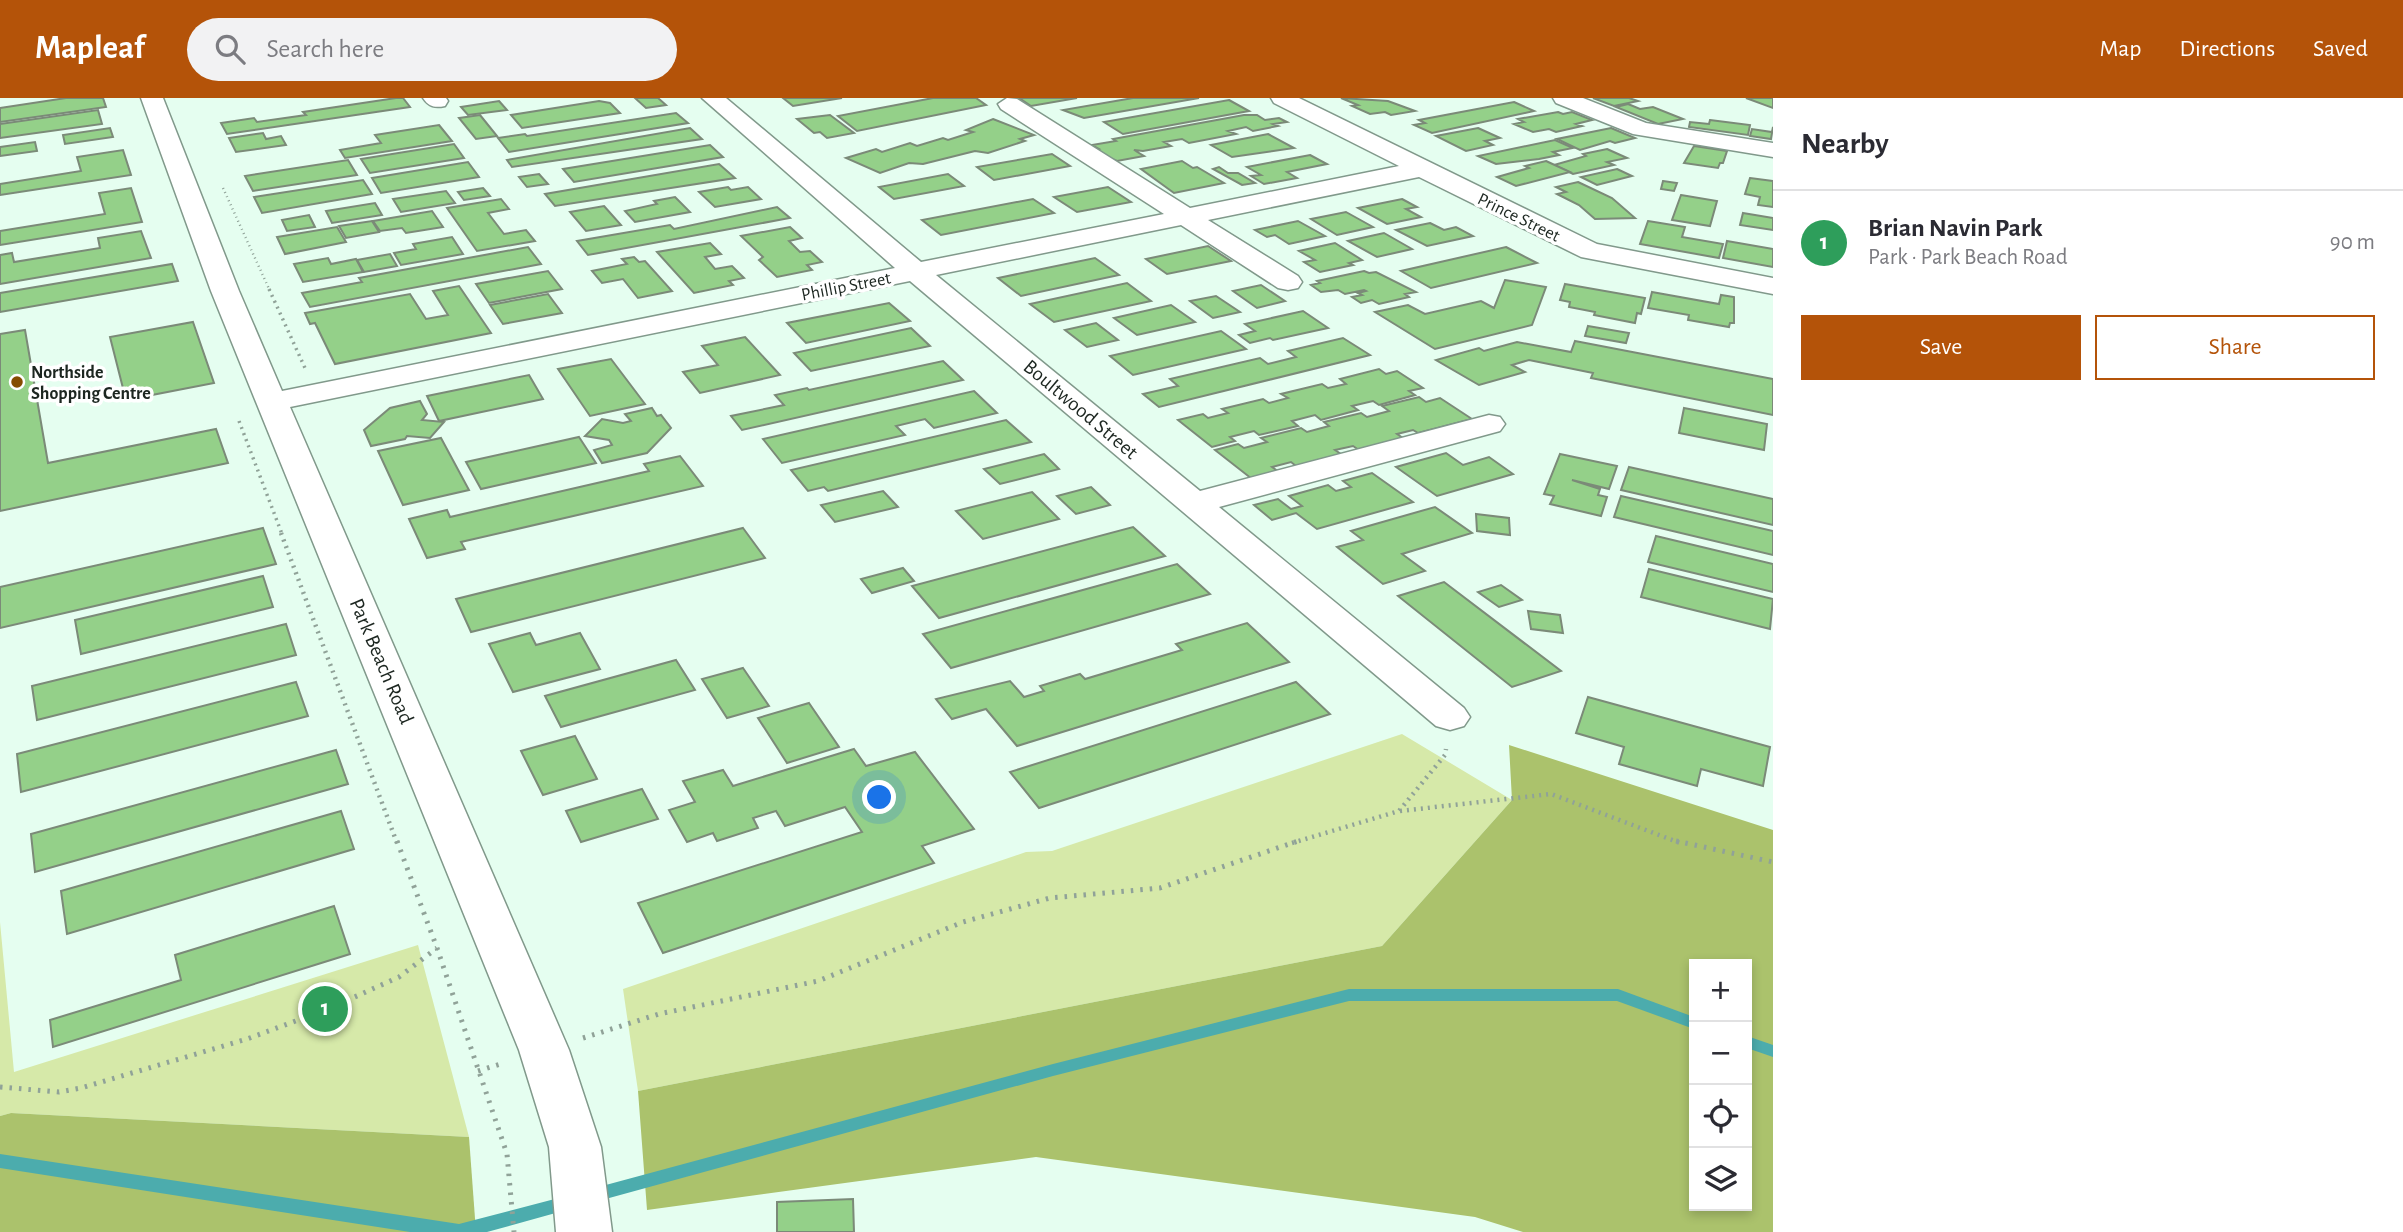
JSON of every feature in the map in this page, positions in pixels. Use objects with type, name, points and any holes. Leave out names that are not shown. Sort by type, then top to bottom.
[{"type":"street","name":"Park Beach Road","points":[[152,98],[225,291],[421,751],[544,1050],[575,1147],[584,1232]]},
{"type":"street","name":"Boultwood Street","points":[[713,98],[916,272],[1450,717]]},
{"type":"street","name":"Prince Street","points":[[1282,98],[1551,234],[1590,251],[1773,286]]},
{"type":"street","points":[[1564,98],[1641,129],[1773,149]]},
{"type":"street","points":[[1009,104],[1288,282]]},
{"type":"street","name":"Phillip Street","points":[[271,402],[1421,169]]},
{"type":"street","points":[[1194,503],[1489,424]]},
{"type":"path","points":[[221,184],[307,370]]},
{"type":"path","points":[[236,412],[437,948],[507,1154],[514,1232]]},
{"type":"path","points":[[1399,811],[1445,755]]},
{"type":"path","points":[[584,1038],[659,1014],[818,981],[962,922],[1050,898],[1160,888],[1290,843],[1399,811],[1551,794],[1684,844],[1773,862]]},
{"type":"path","points":[[0,1087],[36,1092],[70,1090],[236,1042],[328,1009],[400,977],[437,948]]},
{"type":"path","points":[[478,1071],[501,1064]]},
{"type":"green space","points":[[1402,734],[1512,800],[1382,946],[638,1091],[623,989],[1026,852],[1052,851]]},
{"type":"green space","points":[[1509,745],[1773,830],[1773,1232],[1523,1232],[1475,1217],[1036,1157],[647,1210],[638,1091],[1382,946],[1512,800]]},
{"type":"green space","points":[[0,922],[14,1072],[418,945],[469,1137],[11,1113],[0,1116]]},
{"type":"green space","points":[[11,1113],[469,1137],[476,1232],[0,1232],[0,1116]]},
{"type":"building","points":[[66,98],[103,98],[106,107],[0,122],[0,108]]},
{"type":"building","points":[[403,98],[410,107],[227,134],[221,123],[254,118],[257,122],[306,115],[303,112]]},
{"type":"building","points":[[635,98],[658,98],[666,105],[646,108]]},
{"type":"building","points":[[783,98],[842,98],[793,106]]},
{"type":"building","points":[[933,98],[976,98],[986,105],[857,131],[838,116]]},
{"type":"building","points":[[1019,98],[1077,98],[1031,106]]},
{"type":"building","points":[[1133,98],[1199,98],[1084,118],[1063,110]]},
{"type":"building","points":[[1341,98],[1388,101],[1415,111],[1391,115],[1385,112],[1370,114]]},
{"type":"building","points":[[1593,98],[1629,98],[1638,101],[1614,106]]},
{"type":"building","points":[[1746,98],[1773,98],[1773,108]]},
{"type":"building","points":[[1229,100],[1249,111],[1123,134],[1104,122]]},
{"type":"building","points":[[499,101],[507,110],[468,115],[461,107]]},
{"type":"building","points":[[599,101],[610,103],[620,113],[522,128],[511,115]]},
{"type":"building","points":[[1514,102],[1534,111],[1432,133],[1414,125],[1425,123],[1419,120]]},
{"type":"building","points":[[1628,104],[1640,109],[1653,107],[1683,119],[1658,124],[1616,107]]},
{"type":"building","points":[[98,110],[102,124],[0,138],[0,124]]},
{"type":"building","points":[[1572,112],[1592,120],[1576,124],[1582,126],[1556,132],[1549,129],[1533,132],[1514,124],[1524,122],[1518,119]]},
{"type":"building","points":[[676,113],[688,123],[509,152],[498,138],[525,134],[527,136]]},
{"type":"building","points":[[480,115],[497,136],[476,139],[459,118]]},
{"type":"building","points":[[830,115],[854,133],[827,138],[820,132],[814,133],[797,119]]},
{"type":"building","points":[[1244,115],[1257,115],[1265,120],[1279,118],[1287,122],[1253,131],[1246,127],[1228,131],[1236,134],[1189,143],[1182,139],[1164,142],[1171,146],[1134,150],[1144,156],[1117,161],[1093,151],[1099,149],[1092,145],[1116,141],[1113,139]]},
{"type":"building","points":[[993,119],[1034,135],[1020,139],[1025,141],[988,153],[975,151],[923,164],[909,163],[880,173],[846,158],[876,149],[882,152],[910,143],[917,146],[943,138],[948,140],[973,132],[966,130]]},
{"type":"building","points":[[1710,120],[1750,125],[1748,135],[1689,127],[1690,122],[1709,124]]},
{"type":"building","points":[[439,125],[452,141],[345,158],[340,150],[381,143],[375,135]]},
{"type":"building","points":[[1773,127],[1771,139],[1750,136],[1752,129],[1772,132]]},
{"type":"building","points":[[110,128],[113,137],[65,144],[63,135]]},
{"type":"building","points":[[690,128],[702,139],[512,167],[507,160]]},
{"type":"building","points":[[1478,128],[1500,138],[1485,141],[1493,145],[1466,151],[1436,136]]},
{"type":"building","points":[[1611,128],[1635,138],[1615,143],[1610,141],[1580,150],[1557,139]]},
{"type":"building","points":[[263,133],[266,139],[281,136],[286,145],[236,152],[229,138]]},
{"type":"building","points":[[1268,134],[1294,148],[1232,157],[1211,145]]},
{"type":"building","points":[[1555,140],[1573,148],[1553,152],[1559,155],[1496,164],[1478,156]]},
{"type":"building","points":[[35,142],[37,151],[0,156],[0,147]]},
{"type":"building","points":[[454,144],[464,158],[370,173],[361,159]]},
{"type":"building","points":[[710,145],[723,157],[574,182],[563,169]]},
{"type":"building","points":[[1694,146],[1727,151],[1723,163],[1720,163],[1718,168],[1684,163]]},
{"type":"building","points":[[1607,149],[1627,158],[1607,162],[1614,165],[1573,174],[1554,165],[1586,156],[1583,154]]},
{"type":"building","points":[[123,150],[131,175],[0,195],[0,184],[81,171],[77,157]]},
{"type":"building","points":[[1052,154],[1070,166],[994,180],[977,167]]},
{"type":"building","points":[[1310,155],[1327,164],[1287,172],[1297,178],[1264,184],[1251,176],[1261,175],[1247,167]]},
{"type":"building","points":[[348,160],[357,175],[253,191],[245,176]]},
{"type":"building","points":[[1182,161],[1224,183],[1174,193],[1141,169]]},
{"type":"building","points":[[1546,161],[1570,172],[1516,186],[1497,177],[1529,168],[1525,166]]},
{"type":"building","points":[[468,162],[479,177],[381,193],[372,178]]},
{"type":"building","points":[[719,164],[735,178],[555,206],[545,194]]},
{"type":"building","points":[[1219,167],[1228,173],[1238,173],[1255,183],[1242,185],[1213,169]]},
{"type":"building","points":[[1617,169],[1632,176],[1597,185],[1581,177]]},
{"type":"building","points":[[539,174],[548,184],[527,187],[519,177]]},
{"type":"building","points":[[948,174],[964,186],[894,199],[879,187]]},
{"type":"building","points":[[1750,178],[1773,181],[1773,207],[1758,205],[1760,197],[1745,194]]},
{"type":"building","points":[[363,180],[372,194],[262,213],[254,197]]},
{"type":"building","points":[[1663,181],[1677,183],[1674,191],[1661,189]]},
{"type":"building","points":[[1578,182],[1612,198],[1635,218],[1595,219],[1579,205],[1557,194],[1566,192],[1556,187]]},
{"type":"building","points":[[728,187],[731,190],[748,187],[761,199],[715,207],[699,192]]},
{"type":"building","points":[[1108,187],[1131,202],[1077,212],[1054,197]]},
{"type":"building","points":[[131,188],[142,222],[0,245],[0,231],[105,214],[99,193]]},
{"type":"building","points":[[483,188],[490,196],[464,200],[458,192]]},
{"type":"building","points":[[446,191],[455,203],[401,212],[393,199]]},
{"type":"building","points":[[1681,195],[1717,201],[1710,226],[1672,220]]},
{"type":"building","points":[[675,197],[690,212],[635,222],[625,211],[657,204],[654,201]]},
{"type":"building","points":[[501,199],[509,209],[488,213],[504,234],[526,230],[535,241],[477,251],[447,208]]},
{"type":"building","points":[[1033,199],[1054,213],[941,235],[922,220]]},
{"type":"building","points":[[1402,199],[1417,207],[1406,209],[1421,217],[1387,224],[1358,208]]},
{"type":"building","points":[[375,203],[382,215],[332,223],[326,211]]},
{"type":"building","points":[[604,206],[621,225],[586,231],[570,212]]},
{"type":"building","points":[[777,207],[790,218],[588,255],[577,241],[670,225],[674,229]]},
{"type":"building","points":[[432,211],[443,227],[406,233],[402,228],[380,231],[373,221]]},
{"type":"building","points":[[1346,212],[1373,227],[1337,235],[1311,219]]},
{"type":"building","points":[[1743,213],[1773,218],[1773,230],[1740,225]]},
{"type":"building","points":[[309,215],[315,227],[287,231],[282,220]]},
{"type":"building","points":[[372,221],[379,232],[346,238],[339,226]]},
{"type":"building","points":[[1298,221],[1325,236],[1289,244],[1275,235],[1267,237],[1255,230]]},
{"type":"building","points":[[1648,221],[1685,227],[1682,237],[1723,244],[1719,258],[1640,244]]},
{"type":"building","points":[[1430,223],[1444,230],[1456,227],[1473,236],[1427,246],[1396,230]]},
{"type":"building","points":[[337,227],[346,242],[285,254],[277,237]]},
{"type":"building","points":[[790,227],[802,238],[789,241],[800,252],[810,251],[822,262],[807,265],[812,270],[777,277],[759,260],[763,257],[741,236]]},
{"type":"building","points":[[141,231],[151,258],[0,284],[0,255],[12,253],[14,262],[100,248],[98,238]]},
{"type":"building","points":[[1384,233],[1412,249],[1377,257],[1348,241]]},
{"type":"building","points":[[452,237],[463,254],[401,265],[394,253],[416,249],[413,244]]},
{"type":"building","points":[[1727,241],[1773,249],[1773,267],[1723,258]]},
{"type":"building","points":[[710,243],[721,254],[705,257],[715,269],[732,266],[744,278],[729,281],[733,285],[694,293],[657,252]]},
{"type":"building","points":[[1335,243],[1362,260],[1349,263],[1353,265],[1320,272],[1304,262],[1315,260],[1299,251]]},
{"type":"building","points":[[1208,246],[1231,261],[1167,274],[1146,259]]},
{"type":"building","points":[[528,247],[541,264],[310,307],[302,293],[362,282],[359,278]]},
{"type":"building","points":[[1506,247],[1537,263],[1431,288],[1401,271]]},
{"type":"building","points":[[390,254],[397,266],[364,272],[357,260]]},
{"type":"building","points":[[634,257],[639,262],[645,261],[672,291],[638,298],[623,279],[602,283],[592,271],[627,264],[622,259]]},
{"type":"building","points":[[328,258],[331,264],[356,259],[363,272],[303,282],[294,264]]},
{"type":"building","points":[[1095,258],[1119,275],[1021,296],[998,278]]},
{"type":"building","points":[[172,264],[178,281],[0,312],[0,293]]},
{"type":"building","points":[[548,271],[562,289],[489,303],[476,284]]},
{"type":"building","points":[[1364,271],[1376,272],[1416,292],[1405,294],[1409,297],[1379,304],[1372,300],[1361,303],[1352,297],[1362,295],[1358,293],[1366,291],[1364,290],[1345,294],[1338,290],[1321,292],[1311,285],[1320,283],[1317,281]]},
{"type":"building","points":[[1505,280],[1546,287],[1532,325],[1435,349],[1375,312],[1408,305],[1425,314],[1481,301],[1494,308]]},
{"type":"building","points":[[1127,283],[1151,301],[1054,322],[1030,304]]},
{"type":"building","points":[[1565,284],[1645,298],[1641,314],[1637,313],[1635,323],[1569,307],[1570,302],[1560,300]]},
{"type":"building","points":[[1261,285],[1285,301],[1257,308],[1233,291]]},
{"type":"building","points":[[459,286],[491,333],[335,364],[315,323],[310,324],[305,313],[410,294],[426,319],[448,315],[433,291]]},
{"type":"building","points":[[1652,292],[1719,304],[1721,295],[1734,297],[1734,323],[1730,323],[1729,327],[1688,320],[1689,315],[1648,308]]},
{"type":"building","points":[[548,294],[562,313],[503,324],[490,305]]},
{"type":"building","points":[[1216,296],[1240,312],[1213,318],[1190,301]]},
{"type":"building","points":[[889,303],[910,321],[806,343],[787,323]]},
{"type":"building","points":[[1171,305],[1195,322],[1137,335],[1114,318]]},
{"type":"building","points":[[1303,311],[1328,328],[1250,343],[1239,335],[1255,331],[1245,324]]},
{"type":"building","points":[[193,322],[214,383],[126,400],[110,337]]},
{"type":"building","points":[[1096,323],[1118,340],[1087,347],[1065,330]]},
{"type":"building","points":[[1588,326],[1629,333],[1626,343],[1585,336]]},
{"type":"building","points":[[911,328],[930,346],[811,371],[794,353]]},
{"type":"building","name":"Northside Shopping Centre","points":[[25,330],[48,463],[216,429],[228,463],[0,511],[0,334]]},
{"type":"building","points":[[1221,331],[1246,349],[1133,375],[1110,356]]},
{"type":"building","points":[[745,337],[780,375],[700,393],[683,372],[718,365],[702,346]]},
{"type":"building","points":[[1343,338],[1370,355],[1159,407],[1143,394],[1178,386],[1170,379],[1260,358],[1268,364],[1296,357],[1288,351]]},
{"type":"building","points":[[1575,341],[1773,379],[1773,415],[1591,378],[1593,373],[1529,360],[1512,365],[1525,372],[1479,385],[1436,360],[1479,348],[1484,351],[1517,342],[1571,352]]},
{"type":"building","points":[[611,359],[645,404],[590,416],[558,369]]},
{"type":"building","points":[[943,361],[963,380],[742,430],[731,416],[784,405],[775,395]]},
{"type":"building","points":[[1379,369],[1386,374],[1397,371],[1423,388],[1409,391],[1415,395],[1379,405],[1373,401],[1352,406],[1358,410],[1321,420],[1315,415],[1292,421],[1298,426],[1259,435],[1254,431],[1230,437],[1235,441],[1212,447],[1178,420],[1203,414],[1208,418],[1228,413],[1222,409],[1263,399],[1269,403],[1288,398],[1281,394],[1322,384],[1328,388],[1346,384],[1340,379]]},
{"type":"building","points":[[529,375],[543,399],[439,421],[427,396]]},
{"type":"building","points":[[974,391],[997,413],[934,428],[925,419],[896,426],[905,435],[782,463],[763,439]]},
{"type":"building","points":[[1419,397],[1426,402],[1440,398],[1472,419],[1418,433],[1413,430],[1397,434],[1403,438],[1359,450],[1353,446],[1335,450],[1341,454],[1296,466],[1291,462],[1272,467],[1279,472],[1252,479],[1215,450],[1238,444],[1244,448],[1267,442],[1261,438],[1301,428],[1307,432],[1329,426],[1324,422],[1361,413],[1367,417],[1389,411],[1382,406]]},
{"type":"building","points":[[420,401],[427,414],[422,420],[444,422],[430,438],[407,436],[405,439],[371,446],[364,430],[390,408]]},
{"type":"building","points":[[652,408],[671,428],[647,453],[602,463],[594,450],[612,445],[609,440],[585,436],[602,419],[623,423],[631,421],[625,414]]},
{"type":"building","points":[[1684,408],[1767,424],[1764,450],[1679,433]]},
{"type":"building","points":[[1006,420],[1031,442],[828,491],[824,487],[808,491],[791,470]]},
{"type":"building","points":[[579,437],[596,463],[481,489],[466,462]]},
{"type":"building","points":[[441,438],[469,490],[403,505],[378,451]]},
{"type":"building","points":[[1446,453],[1463,465],[1489,457],[1513,474],[1437,496],[1396,467]]},
{"type":"building","points":[[1044,454],[1059,469],[1000,484],[984,469]]},
{"type":"building","points":[[1560,454],[1617,466],[1609,489],[1572,480],[1600,489],[1598,495],[1607,497],[1601,516],[1550,504],[1554,496],[1544,494]]},
{"type":"building","points":[[680,456],[703,486],[461,542],[465,549],[427,558],[409,519],[447,510],[450,517],[649,471],[644,464]]},
{"type":"building","points":[[1629,467],[1773,499],[1773,525],[1621,490]]},
{"type":"building","points":[[1372,473],[1413,502],[1317,529],[1296,513],[1272,520],[1254,505],[1278,499],[1291,509],[1302,506],[1289,496],[1328,485],[1336,491],[1351,487],[1343,481]]},
{"type":"building","points":[[1091,487],[1110,505],[1076,514],[1057,496]]},
{"type":"building","points":[[883,491],[898,507],[835,522],[821,505]]},
{"type":"building","points":[[1032,492],[1059,519],[983,539],[956,511]]},
{"type":"building","points":[[1621,496],[1773,531],[1773,555],[1614,517]]},
{"type":"building","points":[[1435,507],[1472,533],[1402,554],[1425,571],[1383,584],[1337,547],[1363,540],[1351,531]]},
{"type":"building","points":[[1476,514],[1509,518],[1510,535],[1477,531]]},
{"type":"building","points":[[1133,527],[1165,556],[939,618],[912,586]]},
{"type":"building","points":[[263,528],[276,564],[0,628],[0,587]]},
{"type":"building","points":[[743,528],[765,558],[471,632],[456,599]]},
{"type":"building","points":[[1656,536],[1773,564],[1773,592],[1648,562]]},
{"type":"building","points":[[1177,564],[1210,594],[951,668],[923,634]]},
{"type":"building","points":[[903,568],[914,581],[872,593],[861,579]]},
{"type":"building","points":[[1649,569],[1773,599],[1770,629],[1641,597]]},
{"type":"building","points":[[263,576],[273,607],[81,654],[75,620]]},
{"type":"building","points":[[1444,582],[1561,671],[1512,687],[1398,596]]},
{"type":"building","points":[[1501,585],[1522,600],[1499,607],[1478,592]]},
{"type":"building","points":[[1528,611],[1560,615],[1563,633],[1531,629]]},
{"type":"building","points":[[1247,623],[1289,662],[1017,746],[986,709],[952,719],[936,699],[1010,681],[1024,697],[1044,691],[1040,686],[1080,674],[1085,679],[1182,650],[1176,644]]},
{"type":"building","points":[[286,624],[296,655],[37,720],[32,686]]},
{"type":"building","points":[[530,633],[536,645],[580,633],[600,669],[513,692],[489,644]]},
{"type":"building","points":[[676,660],[695,690],[561,727],[545,696]]},
{"type":"building","points":[[743,668],[769,706],[727,718],[702,679]]},
{"type":"building","points":[[296,682],[308,716],[21,792],[17,754]]},
{"type":"building","points":[[1296,682],[1330,714],[1039,808],[1010,772]]},
{"type":"building","points":[[1588,697],[1770,747],[1763,786],[1701,769],[1697,786],[1619,764],[1624,747],[1576,733]]},
{"type":"building","points":[[809,703],[839,747],[787,763],[758,718]]},
{"type":"building","points":[[575,736],[597,779],[543,795],[521,751]]},
{"type":"building","points":[[854,749],[866,766],[915,752],[974,829],[922,846],[934,863],[663,953],[638,903],[862,832],[845,807],[785,826],[776,811],[753,818],[758,828],[717,841],[713,833],[687,842],[669,810],[695,802],[683,781],[723,770],[733,786]]},
{"type":"building","points":[[336,750],[348,784],[35,872],[31,834]]},
{"type":"building","points":[[642,789],[658,819],[581,842],[566,811]]},
{"type":"building","points":[[341,811],[354,849],[67,934],[61,891]]},
{"type":"building","points":[[334,906],[350,954],[53,1047],[50,1020],[181,980],[175,955]]},
{"type":"building","points":[[853,1199],[854,1232],[777,1232],[777,1202]]},
{"type":"waterway","points":[[591,1196],[1053,1070],[1349,995],[1618,995],[1691,1022]]},
{"type":"waterway","points":[[1752,1044],[1773,1051]]},
{"type":"waterway","points":[[0,1161],[459,1232],[570,1202]]},
{"type":"place","name":"Northside Shopping Centre","points":[[17,382]]},
{"type":"place","name":"Brian Navin Park","points":[[325,1009]]}]
